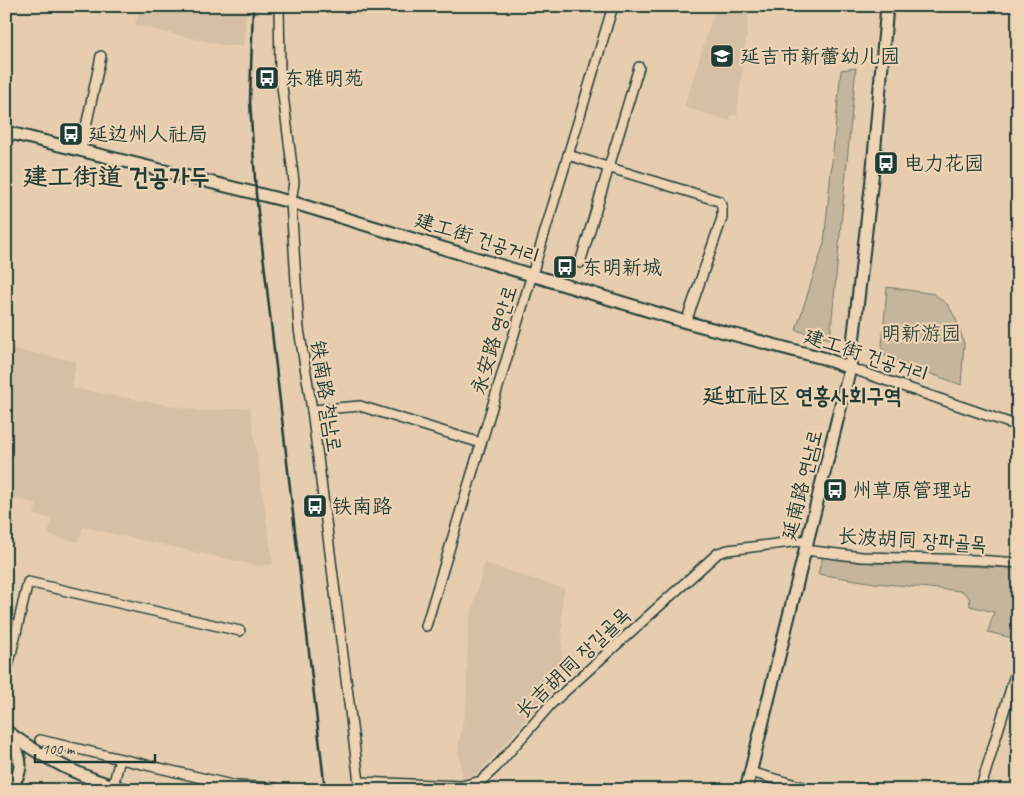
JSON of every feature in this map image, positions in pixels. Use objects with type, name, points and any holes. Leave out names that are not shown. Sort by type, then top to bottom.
[{"type":"main road","name":"延南路 연남로","points":[[746,790],[850,368],[872,179],[887,6]]},
{"type":"main road","name":"建工街 건공거리","points":[[6,132],[291,202],[686,322],[823,358],[850,368]]},
{"type":"main road","points":[[6,731],[50,760],[76,774],[127,790]]},
{"type":"main road","points":[[6,731],[17,749],[22,763],[18,776],[6,790]]},
{"type":"street","name":"铁南路 철남로","points":[[280,6],[280,71],[294,182],[291,202],[299,329],[312,410],[359,786]]},
{"type":"street","name":"永安路 영안로","points":[[426,626],[612,6]]},
{"type":"street","points":[[81,150],[101,56]]},
{"type":"street","points":[[580,263],[639,67]]},
{"type":"street","points":[[568,155],[718,201],[722,205],[722,218],[686,322]]},
{"type":"street","name":"建工街 건공거리","points":[[850,368],[1018,426]]},
{"type":"street","points":[[312,410],[360,406],[481,443]]},
{"type":"street","name":"长波胡同 장파골목","points":[[807,545],[862,557],[1018,563]]},
{"type":"street","name":"长吉胡同 장길골목","points":[[359,786],[460,786],[481,781],[490,774],[551,704],[718,553],[728,550],[807,545]]},
{"type":"street","points":[[6,675],[28,582],[240,631]]},
{"type":"street","points":[[980,790],[1018,665]]},
{"type":"street","points":[[40,740],[248,788],[275,788]]},
{"type":"street","points":[[113,786],[120,759]]},
{"type":"street","points":[[750,772],[814,790]]},
{"type":"shaded area","points":[[140,6],[247,6],[243,46],[226,46],[135,25]]},
{"type":"shaded area","name":"延吉市新蕾幼儿园","points":[[716,6],[750,6],[737,116],[731,115],[729,121],[684,107]]},
{"type":"shaded area","points":[[6,348],[76,361],[72,388],[201,411],[250,407],[273,564],[258,566],[83,527],[78,542],[48,535],[52,519],[34,515],[37,503],[6,498]]},
{"type":"shaded area","points":[[484,563],[565,589],[562,602],[562,681],[478,774],[463,778],[458,748],[466,706],[468,627]]},
{"type":"green space","points":[[856,68],[830,339],[796,330],[824,243],[841,70]]},
{"type":"green space","name":"明新游园","points":[[887,287],[934,294],[948,305],[956,319],[964,343],[961,385],[886,357],[882,352]]},
{"type":"green space","points":[[823,556],[873,563],[1018,568],[1018,621],[1012,638],[988,632],[994,612],[970,606],[969,597],[962,591],[875,583],[818,574]]},
{"type":"railway","points":[[253,6],[250,101],[256,194],[325,790]]},
{"type":"place","name":"延吉市新蕾幼儿园","points":[[722,56]]},
{"type":"place","name":"东雅明苑","points":[[267,78]]},
{"type":"place","name":"延边州人社局","points":[[71,134]]},
{"type":"place","name":"电力花园","points":[[886,163]]},
{"type":"place","name":"东明新城","points":[[565,267]]},
{"type":"place","name":"州草原管理站","points":[[835,490]]},
{"type":"place","name":"铁南路","points":[[315,506]]},
{"type":"district","name":"建工街道 건공가두","points":[[116,177]]},
{"type":"district","name":"延虹社区 연홍사회구역","points":[[802,396]]}]
